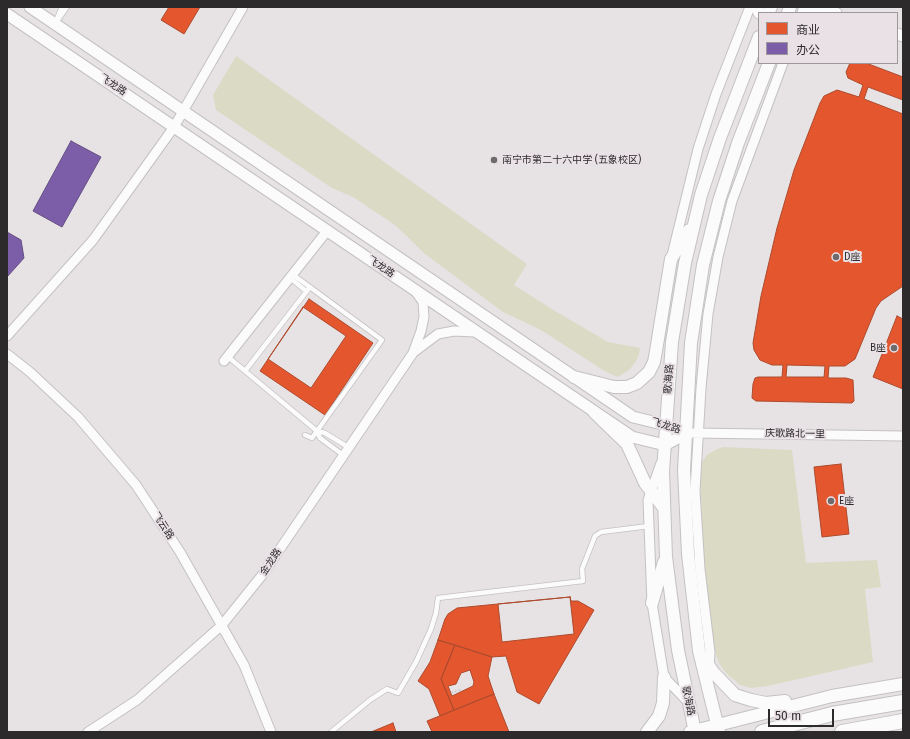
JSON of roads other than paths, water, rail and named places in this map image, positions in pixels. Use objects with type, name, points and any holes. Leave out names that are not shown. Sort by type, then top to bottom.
[{"type":"highway","points":[[762,732],[832,714],[903,702]]},
{"type":"highway","points":[[842,732],[903,721]]},
{"type":"main road","name":"歌海路","points":[[693,731],[678,650],[666,557],[664,450],[672,342],[685,263],[701,195],[720,138],[758,40]]},
{"type":"main road","name":"歌海路","points":[[718,728],[699,651],[688,554],[684,470],[692,433],[691,343],[703,265],[719,201],[738,143],[769,64]]},
{"type":"main road","points":[[574,376],[614,387],[627,387],[637,383],[649,372],[654,362],[671,259],[695,220]]},
{"type":"main road","points":[[594,412],[627,444],[645,483],[664,508]]},
{"type":"main road","points":[[652,603],[666,557]]},
{"type":"main road","points":[[699,651],[724,685],[735,695],[766,703],[832,696],[903,684]]},
{"type":"main road","points":[[647,732],[659,716],[663,704],[664,677]]},
{"type":"main road","points":[[693,731],[718,728],[832,696]]},
{"type":"street","name":"飞龙路","points":[[30,7],[633,417],[692,433]]},
{"type":"street","points":[[7,336],[93,240],[174,127],[243,7]]},
{"type":"street","points":[[671,259],[698,149],[716,94],[750,7]]},
{"type":"street","name":"飞龙路","points":[[7,14],[632,437],[664,450],[692,433]]},
{"type":"street","points":[[708,687],[710,652],[700,569],[692,433],[708,314],[718,257],[732,201],[759,123],[783,64]]},
{"type":"street","points":[[226,358],[327,231]]},
{"type":"street","name":"金龙路","points":[[88,732],[137,700],[222,625],[263,574],[413,353],[421,331],[424,317],[423,302],[416,292]]},
{"type":"street","name":"金龙路","points":[[413,353],[438,334],[454,331],[475,332]]},
{"type":"street","name":"飞云路","points":[[7,354],[30,372],[78,417],[136,485],[180,552],[244,665],[271,732]]},
{"type":"street","name":"庆歌路北一里","points":[[692,433],[903,436]]},
{"type":"street","points":[[664,450],[648,500],[652,603],[664,677],[688,702]]},
{"type":"lane","points":[[55,24],[62,7]]},
{"type":"lane","points":[[55,24],[67,7]]},
{"type":"lane","points":[[291,276],[310,287],[382,340],[312,438],[305,436]]},
{"type":"lane","points":[[291,276],[306,291]]},
{"type":"lane","points":[[245,371],[310,287]]},
{"type":"lane","points":[[226,358],[245,371],[317,431],[320,438],[346,451]]},
{"type":"lane","points":[[317,431],[325,432],[346,451]]},
{"type":"lane","points":[[331,732],[370,700],[387,689],[398,693],[416,662],[431,629],[436,613],[438,598],[583,581],[582,568],[595,536],[601,532],[649,526]]},
{"type":"place","name":"南宁市第二十六中学 (五象校区)","points":[[494,160]]},
{"type":"place","name":"D座","points":[[836,257]]},
{"type":"place","name":"B座","points":[[894,348]]},
{"type":"place","name":"E座","points":[[831,501]]}]
